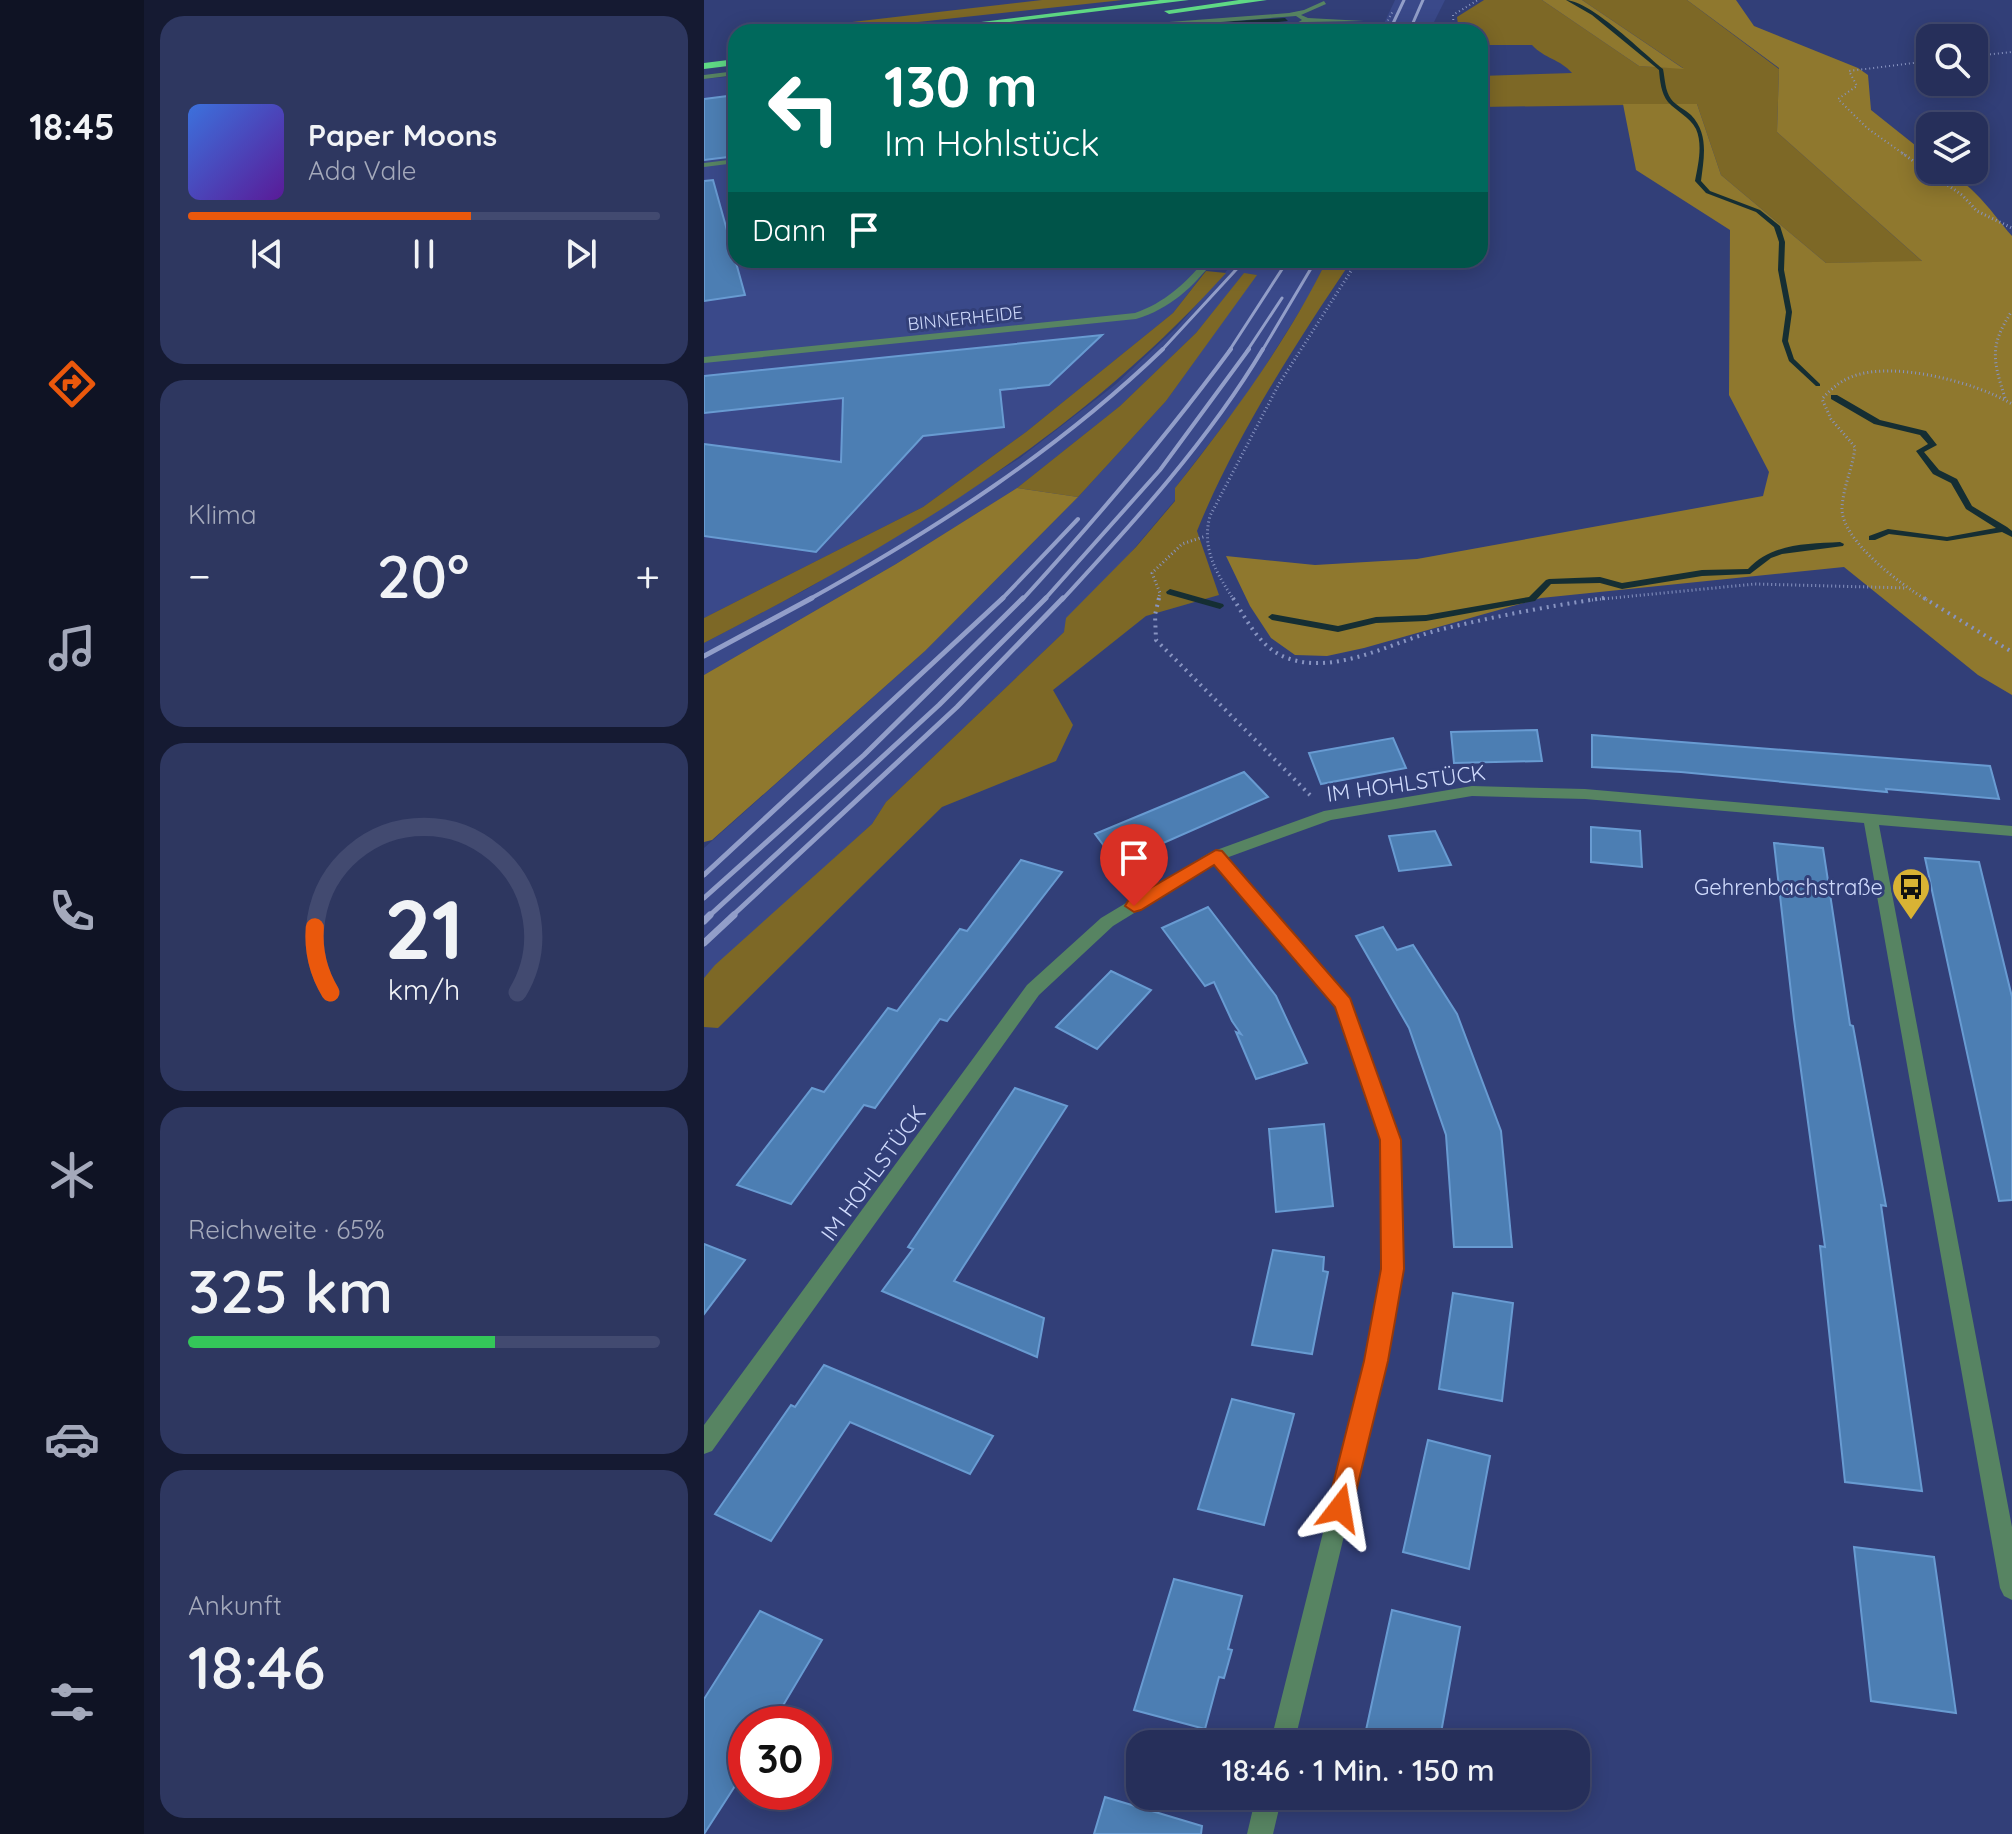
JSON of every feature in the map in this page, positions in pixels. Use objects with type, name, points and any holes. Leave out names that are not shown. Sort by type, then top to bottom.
[{"type":"highway","points":[[974,24],[1184,0]]},
{"type":"highway","points":[[1062,24],[1262,0]]},
{"type":"highway","points":[[704,55],[728,52]]},
{"type":"highway","points":[[704,66],[728,63]]},
{"type":"street","points":[[1169,24],[1289,15],[1324,3]]},
{"type":"street","points":[[1289,15],[1307,20],[1361,21]]},
{"type":"street","points":[[1299,24],[1307,20]]},
{"type":"street","points":[[704,77],[728,74]]},
{"type":"street","points":[[704,165],[728,162]]},
{"type":"street","name":"BINNERHEIDE","points":[[704,360],[1136,316],[1154,311],[1171,301],[1202,268]]},
{"type":"street","name":"IM HOHLSTÜCK","points":[[704,1443],[1033,990],[1107,922],[1216,856],[1329,815],[1472,791],[1585,794],[2012,831]]},
{"type":"street","points":[[1871,821],[2012,1588]]},
{"type":"street","points":[[1216,856],[1344,1004],[1390,1140],[1393,1269],[1376,1361],[1285,1730]]},
{"type":"street","points":[[1260,1834],[1266,1810]]},
{"type":"path","points":[[1454,24],[1453,15],[1478,0]]},
{"type":"path","points":[[1386,24],[1393,11]]},
{"type":"path","points":[[1988,55],[2012,52]]},
{"type":"path","points":[[1916,63],[1849,71],[1857,86],[1838,99],[1841,105],[1867,128],[1962,195],[1977,211],[2012,228]]},
{"type":"path","points":[[1352,268],[1315,321],[1256,424],[1214,507],[1206,536],[1211,556],[1255,635],[1275,653],[1306,662],[1357,656],[1423,634],[1587,601],[1693,589],[1802,584],[1907,588]]},
{"type":"path","points":[[2006,399],[1992,356],[1995,335],[2012,311]]},
{"type":"path","points":[[2012,404],[2006,399],[1925,373],[1903,371],[1856,375],[1838,383],[1822,399],[1831,419],[1855,447],[1842,506],[1844,526],[1907,588],[2012,652]]},
{"type":"path","points":[[1206,536],[1182,544],[1152,573],[1160,593],[1155,615],[1156,640],[1329,815]]},
{"type":"shaded area","points":[[1042,0],[1123,0],[900,24],[835,24]]},
{"type":"shaded area","points":[[1395,0],[1445,0],[1433,24],[1384,24]]},
{"type":"shaded area","points":[[1484,0],[1542,0],[1639,66],[1683,68],[1582,0],[1687,0],[1779,69],[1777,132],[1923,262],[1826,263],[1721,175],[1697,104],[1488,107],[1488,76],[1572,73],[1532,45],[1488,45],[1488,24],[1458,24],[1457,17]]},
{"type":"shaded area","points":[[1542,0],[1582,0],[1684,69],[1639,66]]},
{"type":"shaded area","points":[[1687,0],[1736,0],[1754,26],[1858,68],[1868,75],[1871,110],[1916,146],[1916,184],[1966,184],[2012,236],[2012,695],[1978,675],[1844,567],[1541,598],[1327,656],[1295,655],[1271,638],[1250,606],[1226,556],[1315,565],[1417,559],[1763,496],[1769,472],[1729,395],[1730,230],[1636,170],[1623,104],[1697,104],[1721,175],[1826,263],[1922,261],[1777,132],[1779,68]]},
{"type":"shaded area","points":[[1285,18],[1288,21],[1278,22],[1279,24],[1188,24]]},
{"type":"shaded area","points":[[728,77],[728,268],[1208,268],[1173,313],[1026,432],[923,507],[704,618],[704,79]]},
{"type":"shaded area","points":[[1229,268],[1323,268],[1311,293],[1249,392],[1175,488],[1175,500],[1064,632],[886,802],[872,824],[704,978],[704,848],[925,651],[1078,497],[1166,401],[1256,275],[1244,274],[1196,333],[1120,406],[1017,488],[896,564],[704,675],[704,643],[807,589],[1020,458],[1116,384],[1176,328]]},
{"type":"shaded area","points":[[1323,268],[1347,268],[1288,358],[1248,427],[1197,531],[1219,595],[1146,616],[1053,690],[1073,725],[1056,761],[942,807],[718,1028],[704,1027],[704,978],[872,824],[886,802],[1064,632],[1066,618],[1136,547],[1175,501],[1175,488],[1257,378]]},
{"type":"shaded area","points":[[1206,271],[1226,273],[1169,332],[1047,436],[916,525],[704,643],[704,618],[923,507],[1026,432],[1173,313]]},
{"type":"shaded area","points":[[1244,273],[1257,275],[1166,401],[1078,497],[1017,488],[1120,406],[1196,333]]},
{"type":"shaded area","points":[[1017,488],[1078,497],[925,651],[712,840],[704,842],[704,675],[896,564]]},
{"type":"building","points":[[728,96],[728,157],[704,160],[704,99]]},
{"type":"building","points":[[713,180],[728,234],[728,268],[737,268],[745,295],[704,301],[704,181]]},
{"type":"building","points":[[1102,335],[1049,385],[1000,390],[1004,427],[923,436],[816,552],[704,536],[704,444],[841,462],[843,398],[704,413],[704,376]]},
{"type":"building","points":[[1537,730],[1542,761],[1454,763],[1451,732]]},
{"type":"building","points":[[1592,735],[1990,766],[1999,799],[1592,767]]},
{"type":"building","points":[[1393,738],[1406,768],[1321,784],[1309,753]]},
{"type":"building","points":[[1244,772],[1268,797],[1136,855],[1116,862],[1095,834]]},
{"type":"building","points":[[1591,827],[1640,831],[1642,867],[1591,862]]},
{"type":"building","points":[[1435,831],[1451,865],[1399,871],[1389,836]]},
{"type":"building","points":[[1774,843],[1823,848],[1850,1025],[1853,1026],[1886,1206],[1881,1205],[1922,1491],[1845,1482],[1820,1246],[1825,1247]]},
{"type":"building","points":[[1925,858],[1979,862],[2012,997],[2012,1200],[1999,1201]]},
{"type":"building","points":[[1021,860],[1062,872],[947,1021],[940,1019],[875,1108],[864,1105],[791,1204],[737,1185],[812,1088],[824,1092],[888,1008],[897,1011],[960,929],[967,931]]},
{"type":"building","points":[[1208,907],[1276,996],[1307,1063],[1256,1079],[1236,1032],[1241,1034],[1214,982],[1205,986],[1162,928]]},
{"type":"building","points":[[1383,927],[1397,950],[1413,945],[1457,1014],[1501,1131],[1512,1247],[1454,1247],[1446,1135],[1409,1028],[1356,936]]},
{"type":"building","points":[[1111,971],[1151,990],[1097,1049],[1056,1027]]},
{"type":"building","points":[[1015,1088],[1067,1106],[954,1281],[1044,1318],[1037,1357],[882,1291],[913,1249],[908,1247]]},
{"type":"building","points":[[1324,1124],[1333,1206],[1276,1212],[1269,1129]]},
{"type":"building","points":[[704,1244],[745,1260],[704,1314]]},
{"type":"building","points":[[1273,1250],[1324,1257],[1323,1271],[1328,1272],[1312,1354],[1252,1345]]},
{"type":"building","points":[[1453,1293],[1513,1303],[1502,1401],[1439,1389]]},
{"type":"building","points":[[824,1365],[993,1436],[970,1474],[850,1422],[771,1541],[715,1514],[791,1405],[795,1407]]},
{"type":"building","points":[[1232,1399],[1294,1414],[1264,1525],[1198,1509]]},
{"type":"building","points":[[1428,1440],[1490,1456],[1469,1569],[1403,1552]]},
{"type":"building","points":[[1854,1547],[1934,1557],[1956,1713],[1871,1701]]},
{"type":"building","points":[[1174,1579],[1242,1596],[1228,1649],[1232,1650],[1224,1678],[1219,1677],[1205,1729],[1134,1710]]},
{"type":"building","points":[[1392,1610],[1460,1627],[1442,1730],[1366,1730]]},
{"type":"building","points":[[760,1611],[822,1640],[783,1706],[728,1706],[728,1797],[704,1834],[704,1699]]},
{"type":"building","points":[[1105,1797],[1126,1803],[1126,1810],[1148,1810],[1202,1826],[1201,1834],[1094,1834]]},
{"type":"waterway","points":[[1568,0],[1594,14],[1661,70],[1669,100],[1690,117],[1699,131],[1702,152],[1698,181],[1708,192],[1758,211],[1777,226],[1782,242],[1781,270],[1789,312],[1785,341],[1791,360],[1818,385]]},
{"type":"waterway","points":[[1834,397],[1877,422],[1923,433],[1933,445],[1920,451],[1936,472],[1954,481],[1969,507],[2003,529]]},
{"type":"waterway","points":[[1872,538],[1888,531],[1947,539],[2003,529]]},
{"type":"waterway","points":[[2003,529],[2012,535]]},
{"type":"waterway","points":[[1272,617],[1338,629],[1376,620],[1426,618],[1532,599],[1549,582],[1600,580],[1622,586],[1702,573],[1750,571],[1758,562],[1779,552],[1840,544]]},
{"type":"waterway","points":[[1170,592],[1220,606]]},
{"type":"railway","points":[[1393,24],[1404,0]]},
{"type":"railway","points":[[1412,24],[1423,0]]},
{"type":"railway","points":[[1162,350],[1238,268]]},
{"type":"railway","points":[[1229,351],[1283,268]]},
{"type":"railway","points":[[1262,351],[1311,268]]},
{"type":"railway","points":[[1247,351],[1282,298]]},
{"type":"railway","points":[[1022,600],[1130,477],[1231,349]]},
{"type":"railway","points":[[1044,600],[1160,470],[1249,349]]},
{"type":"railway","points":[[1062,600],[1143,511],[1194,448],[1263,349]]},
{"type":"railway","points":[[808,600],[903,545],[994,486],[1081,421],[1162,350]]},
{"type":"railway","points":[[1002,599],[1078,519]]},
{"type":"railway","points":[[704,656],[812,598]]},
{"type":"railway","points":[[704,898],[864,755],[1023,598]]},
{"type":"railway","points":[[731,917],[957,707],[1063,598]]},
{"type":"railway","points":[[704,875],[1002,599]]},
{"type":"railway","points":[[708,917],[939,705],[1044,600]]},
{"type":"railway","points":[[704,943],[734,915]]},
{"type":"railway","points":[[704,921],[708,917]]},
{"type":"place","name":"Gehrenbachstraße","points":[[1911,921]]},
{"type":"route","points":[[1134,906],[1216,856],[1344,1004],[1390,1140],[1393,1269],[1376,1361],[1340,1508]]}]
